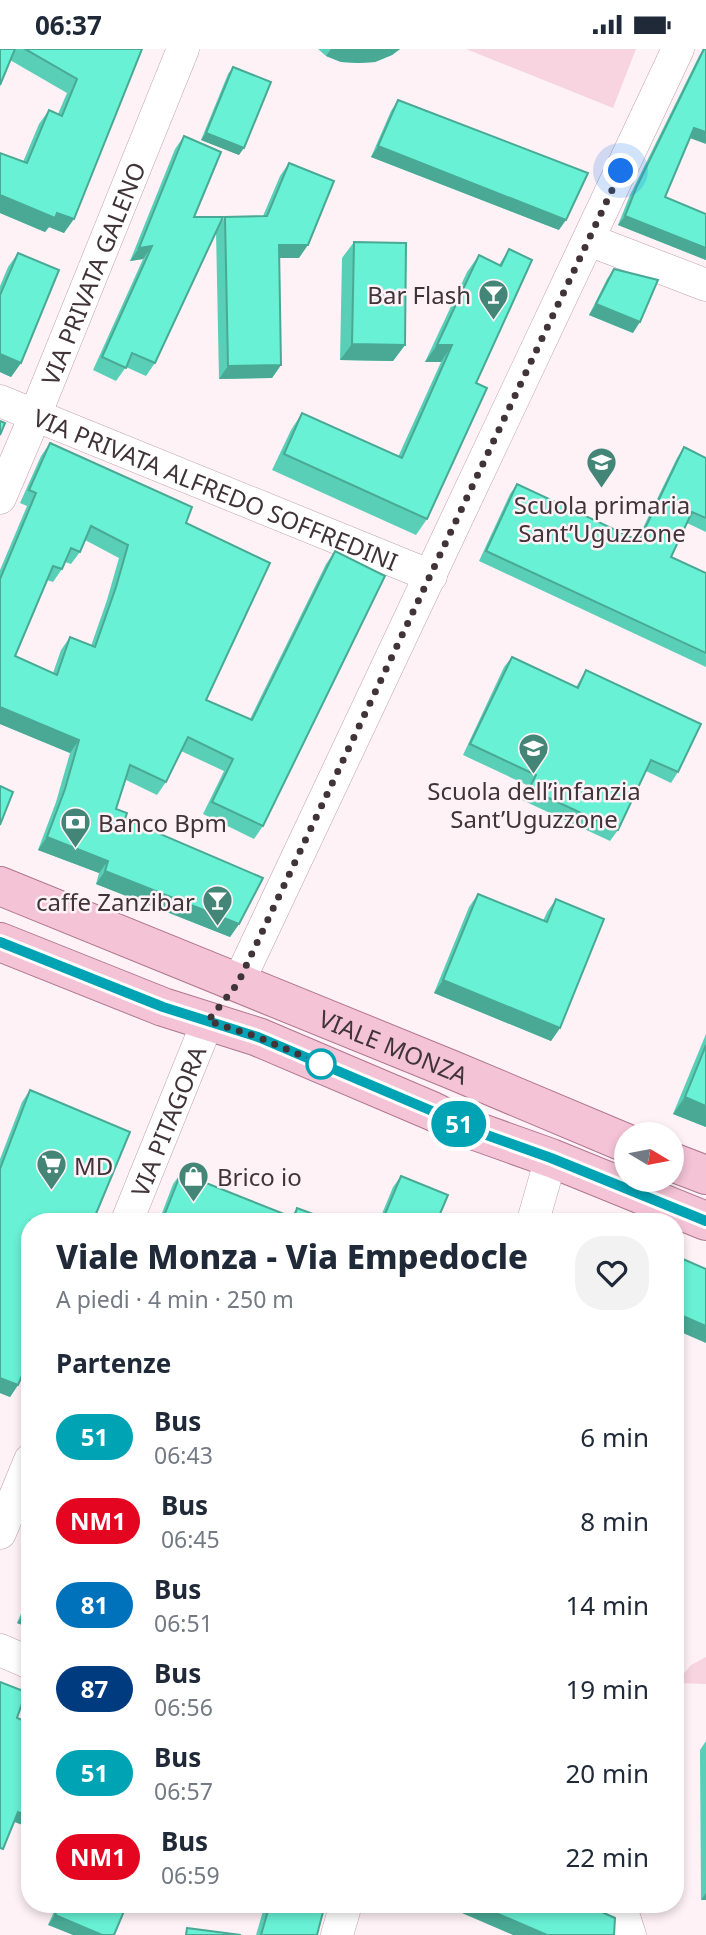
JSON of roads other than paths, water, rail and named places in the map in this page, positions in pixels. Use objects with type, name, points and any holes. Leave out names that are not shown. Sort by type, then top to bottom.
[{"type":"main road","name":"VIALE MONZA","points":[[0,886],[614,1138]]},
{"type":"main road","name":"VIALE MONZA","points":[[0,942],[163,1007],[258,1037],[467,1128],[551,1158],[706,1221]]},
{"type":"main road","points":[[208,1021],[238,983]]},
{"type":"main road","points":[[684,1167],[706,1175]]},
{"type":"street","name":"VIA PRIVATA GALENO","points":[[0,498],[183,49]]},
{"type":"street","points":[[238,983],[678,49]]},
{"type":"street","points":[[589,240],[706,285]]},
{"type":"street","name":"VIA PRIVATA ALFREDO SOFFREDINI","points":[[0,401],[431,576]]},
{"type":"street","name":"VIA PITAGORA","points":[[130,1213],[208,1021]]},
{"type":"street","points":[[535,1213],[551,1158]]},
{"type":"street","points":[[0,1533],[21,1482]]},
{"type":"street","points":[[0,1650],[21,1659]]},
{"type":"street","points":[[337,1935],[343,1913]]},
{"type":"place","name":"Bar Flash","points":[[494,321]]},
{"type":"place","name":"Scuola primaria Sant’Uguzzone","points":[[602,489]]},
{"type":"place","name":"Scuola dell’infanzia Sant’Uguzzone","points":[[534,775]]},
{"type":"place","name":"Banco Bpm","points":[[75,849]]},
{"type":"place","name":"caffe Zanzibar","points":[[218,928]]},
{"type":"place","name":"MD","points":[[51,1192]]},
{"type":"place","name":"Brico io","points":[[194,1203]]}]
